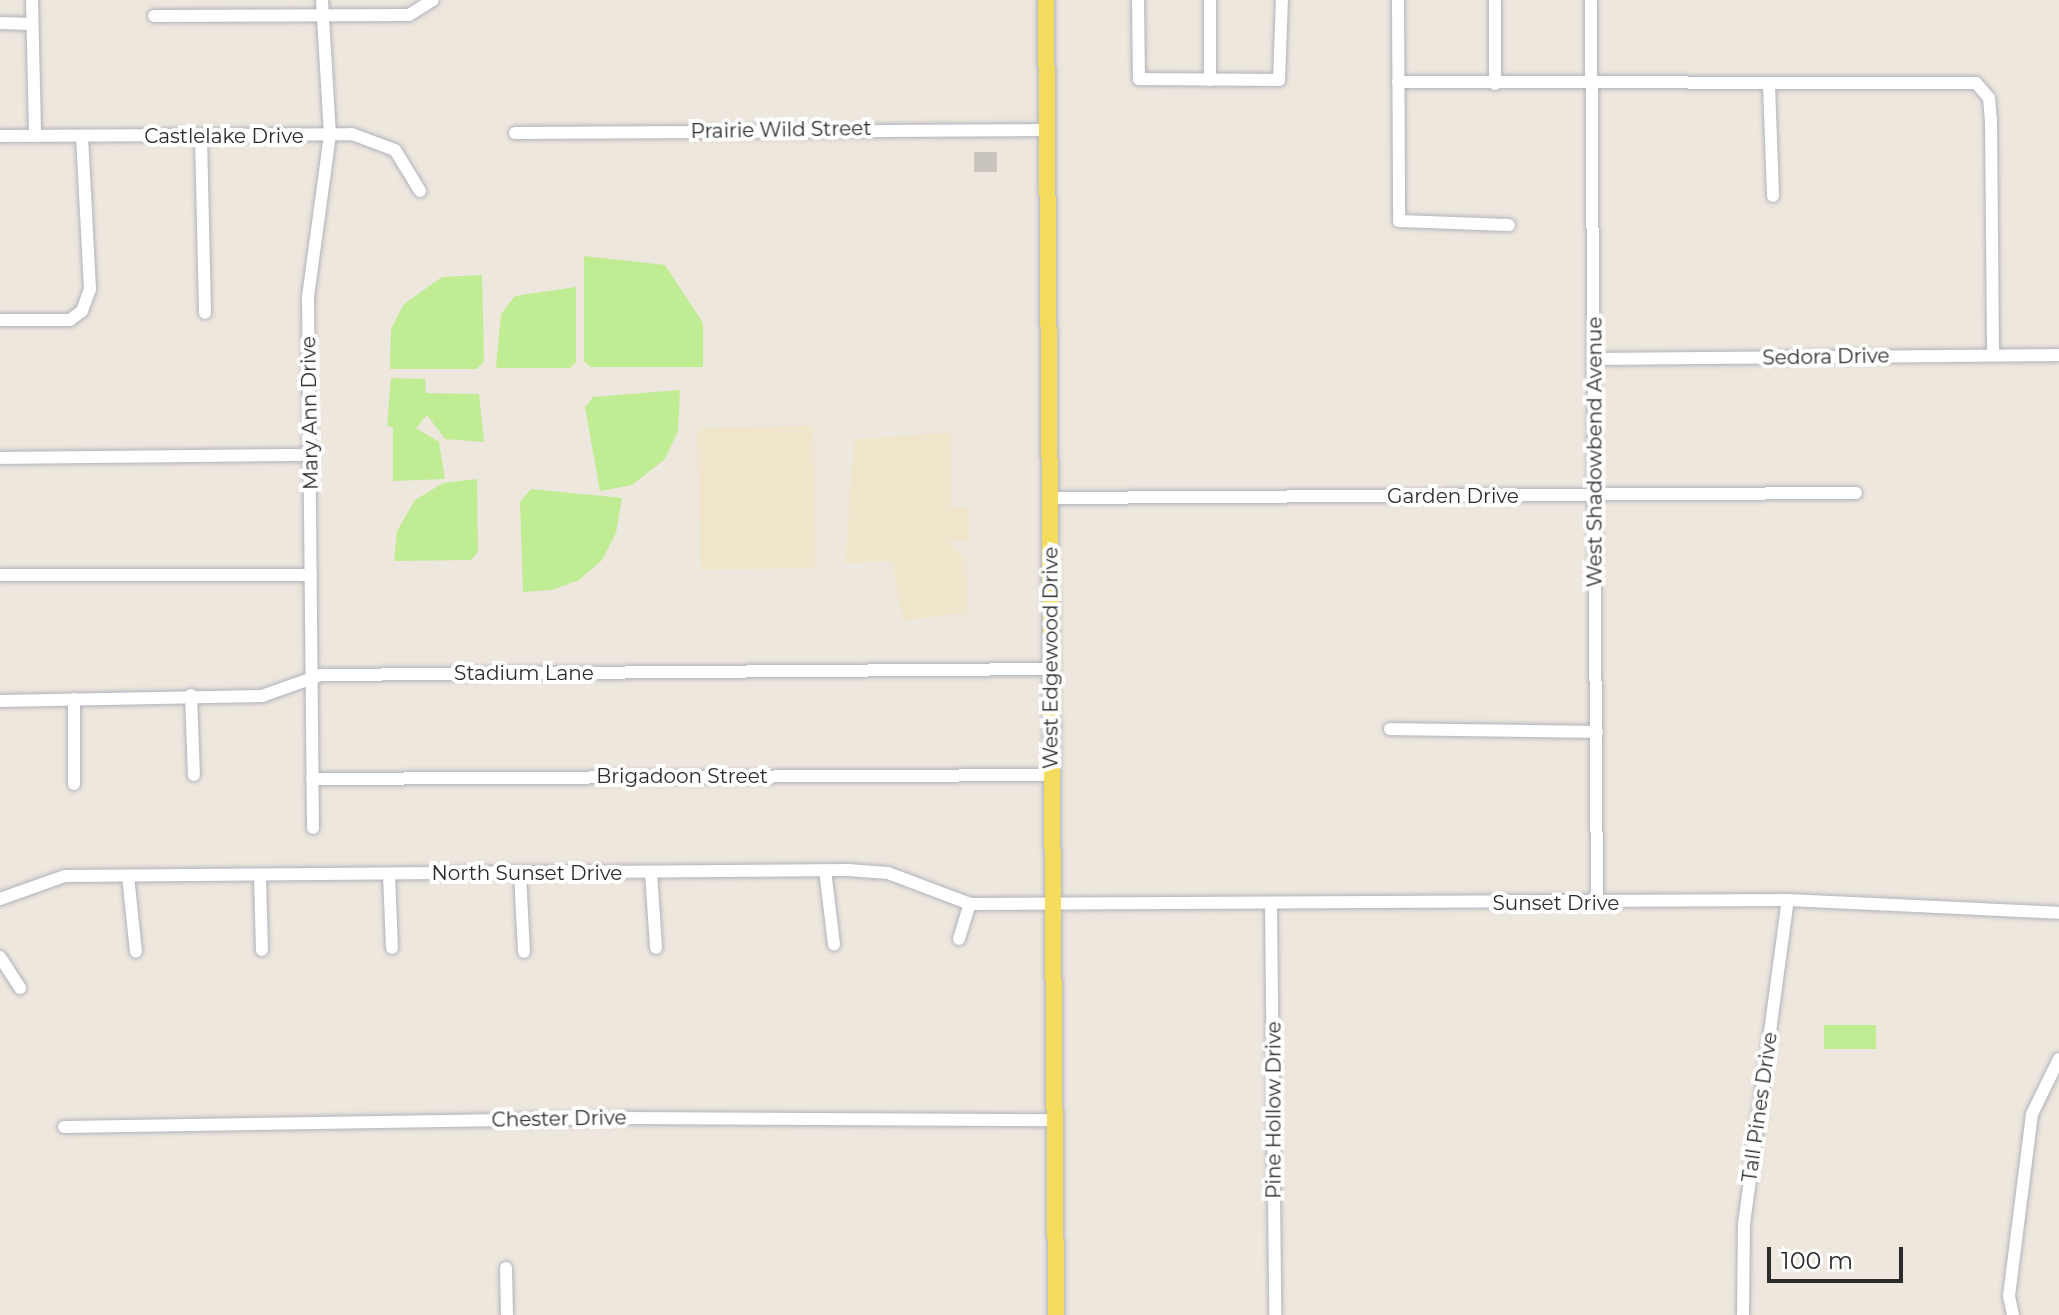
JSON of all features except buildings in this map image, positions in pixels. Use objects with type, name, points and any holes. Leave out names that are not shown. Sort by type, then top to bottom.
[{"type":"main road","name":"West Edgewood Drive","points":[[1046,0],[1056,1315]]},
{"type":"street","points":[[32,0],[35,136]]},
{"type":"street","name":"Mary Ann Drive","points":[[313,828],[308,297],[330,135],[322,0]]},
{"type":"street","points":[[1138,0],[1139,79],[1210,80],[1279,80],[1282,0]]},
{"type":"street","points":[[1210,0],[1210,80]]},
{"type":"street","points":[[1398,0],[1399,221],[1509,225]]},
{"type":"street","points":[[1495,0],[1495,84]]},
{"type":"street","name":"West Shadowbend Avenue","points":[[1591,0],[1597,903]]},
{"type":"street","points":[[154,16],[409,15],[431,4]]},
{"type":"street","points":[[0,23],[32,24]]},
{"type":"street","points":[[1398,82],[1592,85],[1976,83],[1985,91],[1991,119],[1993,355]]},
{"type":"street","points":[[1769,85],[1773,196]]},
{"type":"street","name":"Prairie Wild Street","points":[[515,133],[1047,130]]},
{"type":"street","name":"Castlelake Drive","points":[[0,136],[352,134],[395,150],[420,191]]},
{"type":"street","points":[[0,320],[70,320],[82,311],[90,289],[82,136]]},
{"type":"street","points":[[201,136],[205,313]]},
{"type":"street","name":"Sedora Drive","points":[[1594,359],[2059,355]]},
{"type":"street","points":[[0,458],[310,455]]},
{"type":"street","name":"Garden Drive","points":[[1050,498],[1856,493]]},
{"type":"street","points":[[0,575],[311,575]]},
{"type":"street","name":"Stadium Lane","points":[[0,701],[262,696],[312,680],[412,673],[1051,669]]},
{"type":"street","points":[[191,695],[194,775]]},
{"type":"street","points":[[74,699],[74,784]]},
{"type":"street","points":[[1390,729],[1597,732]]},
{"type":"street","name":"Brigadoon Street","points":[[312,779],[1051,775]]},
{"type":"street","points":[[825,870],[834,944]]},
{"type":"street","name":"North Sunset Drive","points":[[0,899],[65,876],[825,870],[888,873],[970,904],[1053,906]]},
{"type":"street","points":[[651,872],[656,948]]},
{"type":"street","points":[[520,873],[524,952]]},
{"type":"street","points":[[389,874],[392,948]]},
{"type":"street","points":[[260,875],[262,950]]},
{"type":"street","points":[[128,876],[136,952]]},
{"type":"street","name":"Sunset Drive","points":[[1053,906],[1788,900],[2059,913]]},
{"type":"street","name":"Tall Pines Drive","points":[[1743,1315],[1744,1224],[1788,900]]},
{"type":"street","points":[[959,939],[970,904]]},
{"type":"street","name":"Pine Hollow Drive","points":[[1271,905],[1275,1315]]},
{"type":"street","points":[[0,957],[20,988]]},
{"type":"street","points":[[2013,1315],[2009,1296],[2032,1114],[2059,1059]]},
{"type":"street","name":"Chester Drive","points":[[64,1127],[622,1118],[1055,1120]]},
{"type":"street","points":[[506,1268],[507,1315]]},
{"type":"shaded area","points":[[813,426],[815,568],[700,570],[698,428]]},
{"type":"shaded area","points":[[951,433],[950,507],[968,508],[970,541],[948,541],[965,557],[967,612],[903,621],[892,561],[845,564],[854,439]]},
{"type":"green space","points":[[584,256],[665,265],[703,323],[703,367],[590,367],[584,361]]},
{"type":"green space","points":[[482,275],[484,361],[477,369],[390,369],[391,329],[404,304],[442,277]]},
{"type":"green space","points":[[576,287],[576,362],[570,368],[496,368],[501,314],[515,296]]},
{"type":"green space","points":[[391,378],[425,379],[426,393],[479,394],[484,442],[445,439],[427,415],[416,428],[439,442],[445,479],[393,481],[393,427],[387,426]]},
{"type":"green space","points":[[680,390],[678,431],[665,459],[632,485],[600,491],[585,407],[593,397]]},
{"type":"green space","points":[[477,479],[478,552],[471,560],[394,561],[397,531],[415,500],[443,483]]},
{"type":"green space","points":[[531,489],[622,498],[616,533],[602,560],[579,580],[552,590],[523,592],[520,502]]},
{"type":"green space","points":[[1824,1025],[1876,1025],[1876,1049],[1824,1049]]}]
